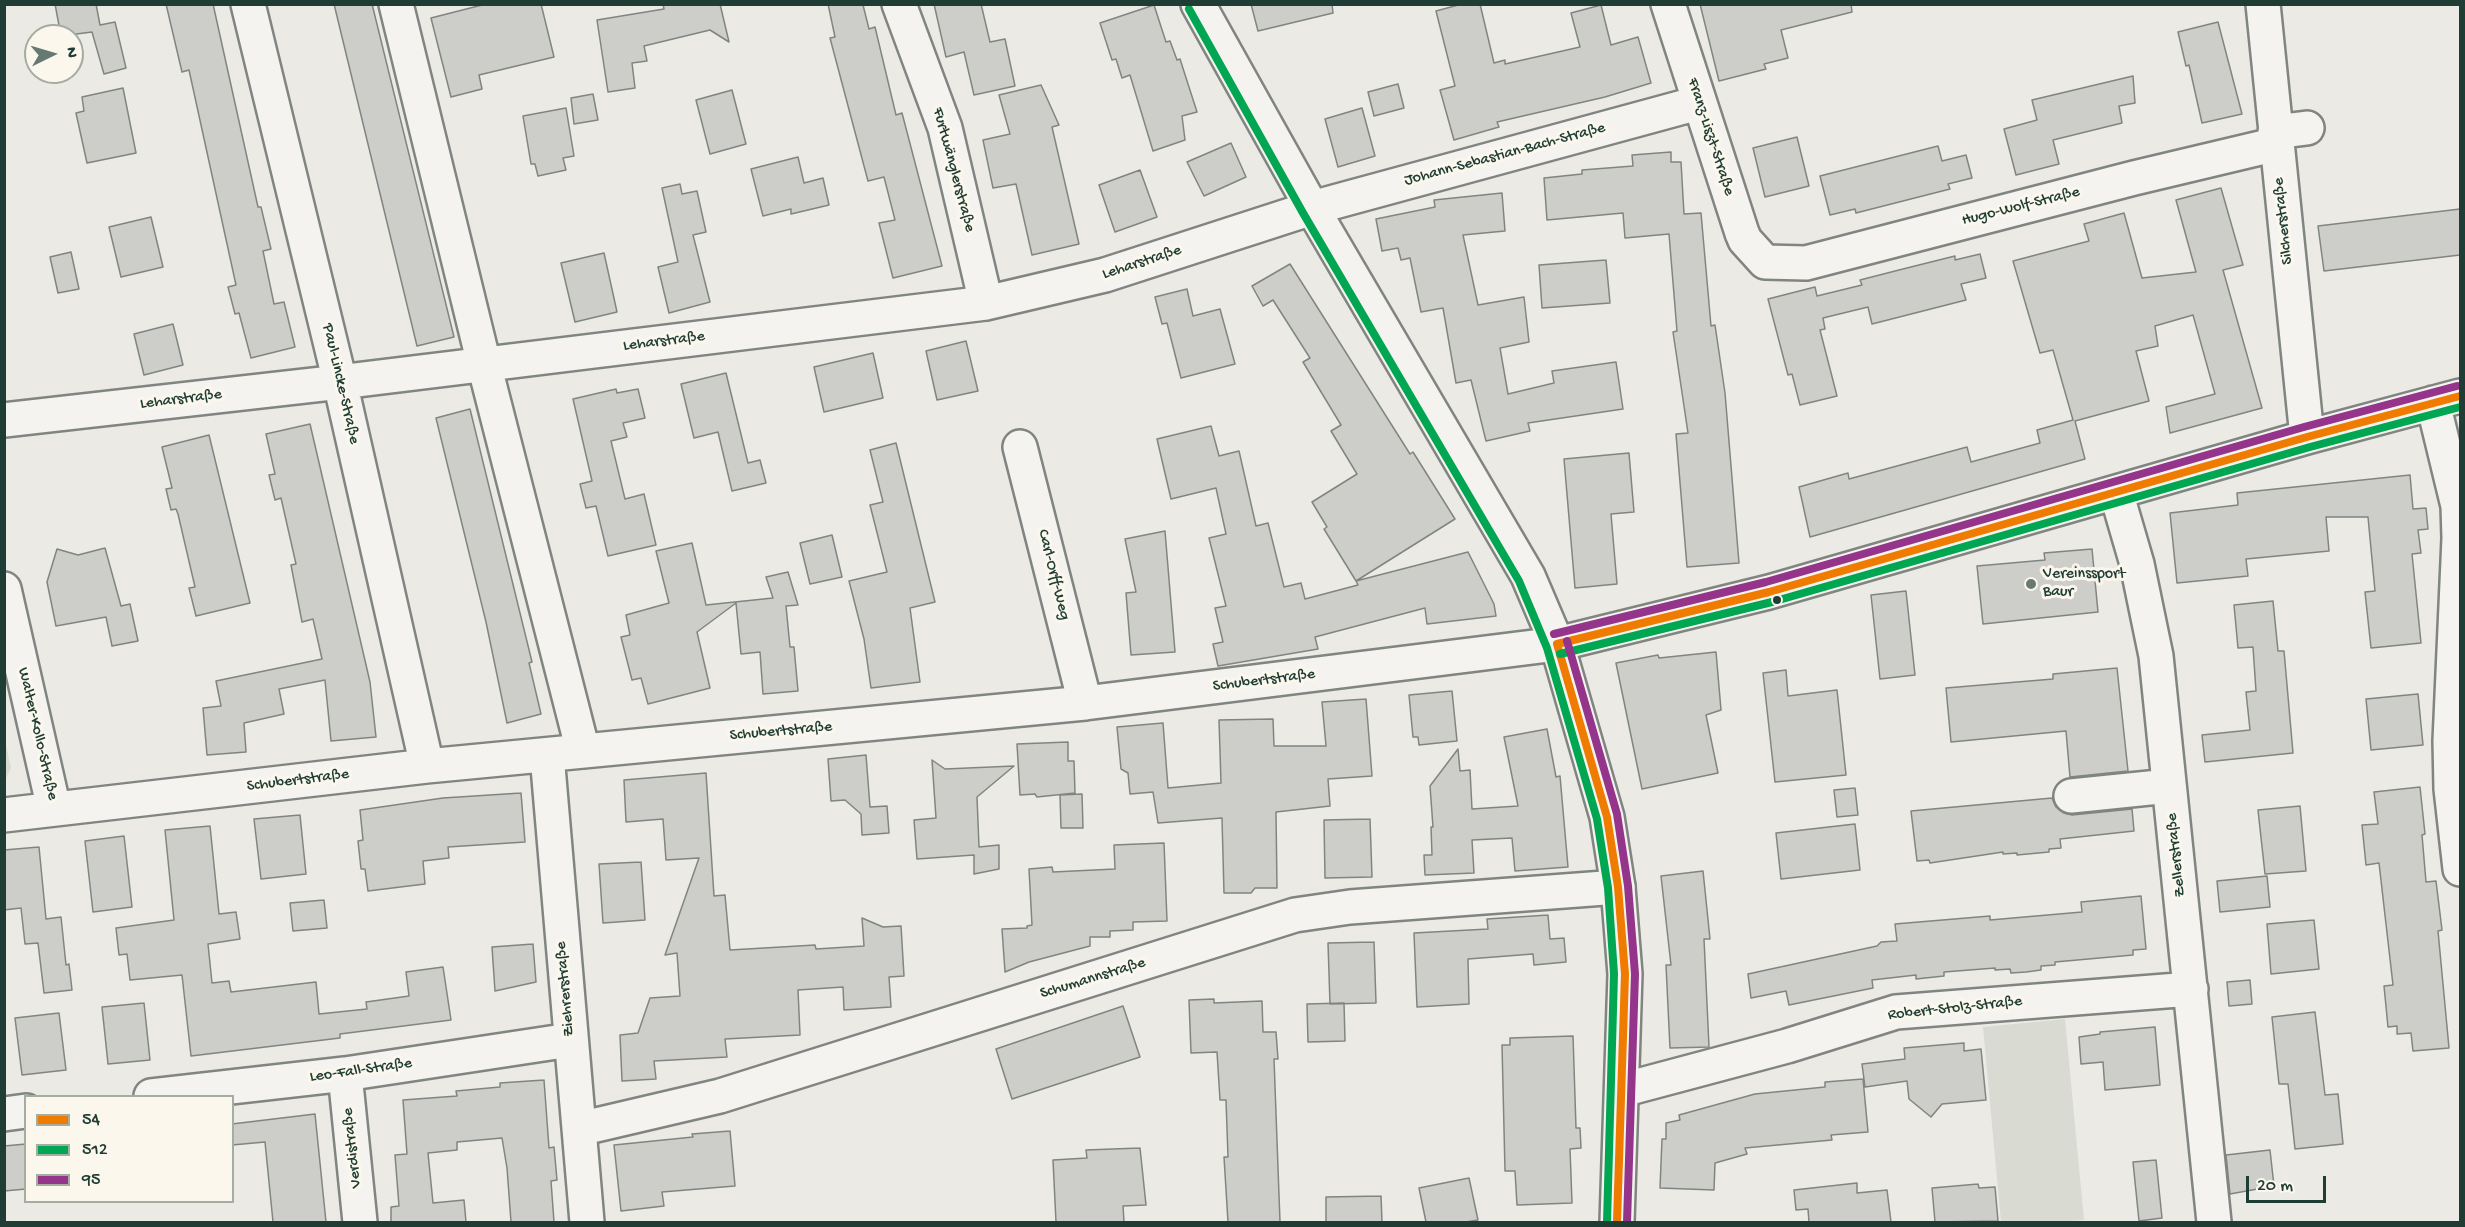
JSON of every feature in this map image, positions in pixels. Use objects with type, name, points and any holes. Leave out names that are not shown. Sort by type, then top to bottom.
[{"type":"street","name":"Paul-Lincke-Straße","points":[[248,4],[340,382],[427,766]]},
{"type":"street","points":[[396,4],[484,364],[583,752]]},
{"type":"street","name":"Furtwänglerstraße","points":[[899,4],[945,128],[986,303]]},
{"type":"street","points":[[1198,4],[1312,208],[1528,576],[1557,644],[1607,817],[1618,887],[1625,974],[1617,1222]]},
{"type":"street","name":"Franz-Liszt-Straße","points":[[1668,4],[1698,103],[1745,240],[1765,262]]},
{"type":"street","name":"Silcherstraße","points":[[2264,4],[2276,138],[2306,352],[2307,437]]},
{"type":"street","name":"Johann-Sebastian-Bach-Straße","points":[[1312,208],[1698,103]]},
{"type":"street","name":"Hugo-Wolf-Straße","points":[[1765,262],[1806,263],[2124,181],[2307,128]]},
{"type":"street","name":"Leharstraße","points":[[4,420],[340,382],[986,303],[1105,275],[1312,208]]},
{"type":"street","points":[[2447,400],[2459,537],[2450,741],[2451,789],[2460,869]]},
{"type":"street","name":"Schubertstraße","points":[[4,814],[427,766],[1085,703],[1557,644],[1769,592],[2307,437],[2447,400]]},
{"type":"street","name":"Carl-Orff-Weg","points":[[1020,447],[1085,703]]},
{"type":"street","name":"Zellerstraße","points":[[2116,492],[2138,564],[2156,656],[2214,1222]]},
{"type":"street","name":"Walter-Kollo-Straße","points":[[4,589],[54,809]]},
{"type":"street","name":"Ziehrerstraße","points":[[547,755],[586,1222]]},
{"type":"street","points":[[2071,796],[2169,786]]},
{"type":"street","name":"Schumannstraße","points":[[579,1129],[720,1096],[1295,915],[1350,907],[1618,887]]},
{"type":"street","name":"Robert-Stolz-Straße","points":[[1622,1090],[1776,1049],[1896,1012],[2191,989]]},
{"type":"street","name":"Leo-Fall-Straße","points":[[160,1095],[345,1074],[570,1040]]},
{"type":"street","name":"Verdistraße","points":[[345,1074],[360,1222]]},
{"type":"street","points":[[4,1114],[24,1111]]},
{"type":"shaded area","points":[[4,736],[11,768],[5,780],[4,780]]},
{"type":"shaded area","points":[[2065,1019],[2084,1220],[2001,1222],[1983,1027]]},
{"type":"building","points":[[55,4],[96,4],[100,25],[115,22],[126,68],[104,74],[92,32],[84,33],[84,24],[59,24]]},
{"type":"building","points":[[166,4],[213,4],[258,207],[261,207],[271,249],[263,251],[274,304],[284,302],[295,347],[251,358],[239,313],[235,314],[228,287],[236,285],[189,70],[182,72]]},
{"type":"building","points":[[334,4],[372,4],[454,337],[417,346]]},
{"type":"building","points":[[486,4],[541,4],[554,57],[479,75],[482,89],[451,97],[431,18]]},
{"type":"building","points":[[663,4],[720,4],[729,42],[710,30],[644,46],[647,61],[632,63],[635,88],[608,92],[597,20],[664,9]]},
{"type":"building","points":[[828,4],[863,5],[869,29],[875,27],[896,115],[902,113],[942,266],[893,278],[879,223],[895,220],[884,177],[868,181],[830,38],[835,37]]},
{"type":"building","points":[[934,4],[981,4],[990,42],[1005,39],[1015,86],[974,95],[964,52],[946,57]]},
{"type":"building","points":[[1251,4],[1332,4],[1333,13],[1258,31]]},
{"type":"building","points":[[1462,4],[1480,4],[1494,63],[1505,60],[1505,64],[1580,47],[1571,13],[1601,5],[1611,45],[1638,37],[1651,83],[1605,97],[1497,122],[1499,127],[1454,140],[1440,90],[1455,86],[1436,11]]},
{"type":"building","points":[[1700,4],[1851,4],[1852,12],[1781,30],[1788,58],[1764,64],[1766,69],[1719,81]]},
{"type":"building","points":[[1154,5],[1166,42],[1170,41],[1177,60],[1180,59],[1197,112],[1182,116],[1185,140],[1153,151],[1130,75],[1122,78],[1116,59],[1112,60],[1100,23]]},
{"type":"building","points":[[2218,22],[2242,114],[2202,123],[2189,65],[2186,66],[2178,32]]},
{"type":"building","points":[[2133,76],[2135,103],[2119,106],[2122,123],[2053,140],[2059,164],[2016,175],[2004,129],[2037,120],[2032,100]]},
{"type":"building","points":[[1398,84],[1404,108],[1374,116],[1368,92]]},
{"type":"building","points":[[1041,85],[1059,125],[1052,127],[1079,244],[1032,255],[1016,184],[993,188],[983,140],[1010,134],[999,95]]},
{"type":"building","points":[[123,88],[136,153],[87,163],[76,113],[84,111],[82,97]]},
{"type":"building","points":[[732,90],[746,144],[710,154],[696,100]]},
{"type":"building","points":[[593,94],[598,120],[574,124],[571,98]]},
{"type":"building","points":[[566,108],[574,156],[563,158],[566,170],[538,176],[535,164],[531,164],[523,116]]},
{"type":"building","points":[[1362,108],[1375,156],[1338,167],[1325,119]]},
{"type":"building","points":[[1797,137],[1809,186],[1765,197],[1753,148]]},
{"type":"building","points":[[1231,143],[1246,177],[1204,196],[1187,162]]},
{"type":"building","points":[[1938,146],[1942,161],[1966,155],[1972,178],[1948,184],[1950,189],[1856,213],[1855,209],[1830,215],[1820,176]]},
{"type":"building","points":[[1671,152],[1671,162],[1681,162],[1684,214],[1701,213],[1711,326],[1715,325],[1725,393],[1739,563],[1687,567],[1676,434],[1688,433],[1673,332],[1677,331],[1669,234],[1625,238],[1623,213],[1547,220],[1544,178],[1582,174],[1582,170],[1633,166],[1632,155]]},
{"type":"building","points":[[798,157],[804,183],[823,178],[829,205],[791,214],[791,209],[763,216],[751,169]]},
{"type":"building","points":[[1140,170],[1157,217],[1115,232],[1099,185]]},
{"type":"building","points":[[680,184],[682,194],[697,191],[706,232],[693,235],[710,302],[669,313],[658,267],[678,262],[662,188]]},
{"type":"building","points":[[2221,188],[2243,265],[2223,270],[2262,408],[2170,433],[2166,407],[2215,394],[2193,315],[2155,326],[2158,346],[2136,351],[2149,401],[2075,421],[2085,459],[1810,537],[1799,487],[1848,473],[1849,479],[1967,447],[1971,462],[2040,443],[2037,430],[2073,420],[2053,350],[2040,353],[2013,261],[2089,241],[2084,224],[2124,213],[2142,278],[2196,272],[2176,200]]},
{"type":"building","points":[[1502,193],[1505,231],[1463,235],[1478,305],[1524,297],[1529,342],[1500,348],[1508,394],[1554,383],[1552,371],[1616,362],[1623,409],[1528,423],[1530,431],[1486,441],[1471,380],[1456,383],[1443,308],[1421,312],[1410,258],[1401,260],[1398,248],[1382,251],[1376,219],[1435,207],[1434,200]]},
{"type":"building","points":[[2460,209],[2460,255],[2324,271],[2318,226]]},
{"type":"building","points":[[151,217],[163,267],[121,277],[109,227]]},
{"type":"building","points":[[71,252],[79,289],[58,293],[50,257]]},
{"type":"building","points":[[604,253],[617,312],[575,322],[561,263]]},
{"type":"building","points":[[1980,254],[1986,278],[1961,284],[1966,300],[1872,324],[1868,307],[1823,318],[1825,329],[1820,330],[1837,396],[1800,405],[1792,374],[1788,375],[1768,299],[1815,287],[1817,296],[1862,285],[1860,280],[1955,256],[1955,260]]},
{"type":"building","points":[[1606,260],[1610,303],[1542,308],[1539,265]]},
{"type":"building","points":[[1290,264],[1410,454],[1413,452],[1455,519],[1356,581],[1324,529],[1327,527],[1312,502],[1357,474],[1331,431],[1341,425],[1303,362],[1310,358],[1273,300],[1263,306],[1252,286]]},
{"type":"building","points":[[1187,289],[1193,316],[1220,309],[1235,364],[1181,378],[1167,323],[1162,324],[1155,297]]},
{"type":"building","points":[[173,324],[183,365],[144,375],[134,334]]},
{"type":"building","points":[[966,341],[978,391],[937,400],[926,351]]},
{"type":"building","points":[[873,353],[883,398],[824,412],[814,367]]},
{"type":"building","points":[[726,373],[748,463],[760,460],[766,483],[732,491],[718,432],[694,438],[681,384]]},
{"type":"building","points":[[616,389],[617,393],[638,389],[645,418],[623,423],[627,437],[611,441],[625,499],[644,494],[656,545],[608,556],[596,506],[586,508],[580,484],[592,481],[573,399]]},
{"type":"building","points":[[470,409],[532,662],[529,663],[541,714],[507,723],[486,622],[436,418]]},
{"type":"building","points":[[310,424],[370,682],[376,737],[331,741],[325,680],[279,689],[284,714],[244,723],[246,752],[207,755],[203,708],[221,706],[216,681],[322,659],[313,619],[302,622],[291,565],[296,564],[281,498],[275,500],[269,475],[275,474],[266,434]]},
{"type":"building","points":[[1211,426],[1219,456],[1239,451],[1256,526],[1268,523],[1284,587],[1301,583],[1305,599],[1358,585],[1356,581],[1468,552],[1494,604],[1496,616],[1427,624],[1425,608],[1315,637],[1318,649],[1218,666],[1213,644],[1223,642],[1215,608],[1226,606],[1209,538],[1226,534],[1216,488],[1171,499],[1157,439]]},
{"type":"building","points":[[209,435],[250,603],[196,616],[189,588],[195,587],[178,514],[176,509],[171,510],[166,489],[172,488],[162,447]]},
{"type":"building","points":[[896,443],[935,602],[910,608],[920,682],[871,688],[864,639],[849,581],[887,572],[870,505],[883,502],[870,450]]},
{"type":"building","points":[[1629,453],[1634,512],[1611,514],[1617,584],[1575,588],[1564,459]]},
{"type":"building","points":[[2410,475],[2413,509],[2426,508],[2428,529],[2418,530],[2421,553],[2412,554],[2421,643],[2371,648],[2365,592],[2375,591],[2368,517],[2326,517],[2329,551],[2246,559],[2248,576],[2177,583],[2170,513],[2238,505],[2237,493]]},
{"type":"building","points":[[1165,531],[1175,652],[1131,655],[1126,593],[1136,592],[1125,539]]},
{"type":"building","points":[[832,535],[842,577],[810,584],[800,543]]},
{"type":"building","points":[[692,543],[706,605],[773,598],[766,577],[788,572],[798,605],[786,606],[790,647],[794,647],[798,691],[763,694],[760,652],[741,654],[736,603],[697,632],[710,688],[648,704],[641,678],[632,680],[621,637],[630,635],[626,615],[669,603],[656,551]]},
{"type":"building","points":[[105,548],[121,606],[130,604],[138,641],[112,646],[106,617],[56,626],[47,582],[57,549],[78,555]]},
{"type":"building","points":[[2092,549],[2098,612],[1983,624],[1977,566],[2045,560],[2044,553]]},
{"type":"building","points":[[1906,591],[1915,675],[1880,679],[1871,595]]},
{"type":"building","points":[[2273,601],[2278,651],[2284,651],[2293,753],[2205,762],[2202,735],[2250,730],[2246,692],[2256,691],[2253,647],[2238,648],[2234,605]]},
{"type":"building","points":[[1716,652],[1721,710],[1706,715],[1718,773],[1642,789],[1616,663],[1658,655],[1659,658]]},
{"type":"building","points":[[2117,668],[2128,771],[2070,777],[2066,731],[1951,742],[1946,688],[2053,679],[2053,674]]},
{"type":"building","points":[[1786,670],[1788,696],[1837,690],[1846,775],[1775,782],[1763,673]]},
{"type":"building","points":[[1452,691],[1457,741],[1419,745],[1418,737],[1413,737],[1409,695]]},
{"type":"building","points":[[2418,694],[2423,745],[2371,750],[2366,699]]},
{"type":"building","points":[[1366,699],[1372,776],[1328,779],[1330,806],[1276,812],[1277,888],[1255,888],[1251,893],[1224,893],[1222,818],[1158,823],[1153,792],[1130,794],[1128,773],[1121,769],[1117,727],[1163,723],[1168,788],[1221,783],[1219,720],[1273,719],[1274,746],[1326,746],[1322,702]]},
{"type":"building","points":[[1547,729],[1556,777],[1560,776],[1568,867],[1515,871],[1512,838],[1472,840],[1474,873],[1425,875],[1424,855],[1432,855],[1431,827],[1433,827],[1430,786],[1458,749],[1460,771],[1470,770],[1472,809],[1518,806],[1504,737]]},
{"type":"building","points":[[1068,742],[1068,761],[1074,761],[1075,793],[1037,797],[1035,794],[1020,795],[1017,744]]},
{"type":"building","points":[[866,755],[870,807],[887,806],[889,833],[862,835],[861,814],[845,800],[831,801],[828,759]]},
{"type":"building","points":[[932,760],[945,769],[1014,766],[977,797],[979,847],[999,845],[999,869],[974,874],[974,855],[917,859],[914,820],[936,818]]},
{"type":"building","points":[[706,773],[714,896],[725,895],[730,950],[815,945],[816,949],[864,946],[862,918],[883,927],[901,926],[904,976],[889,977],[891,1007],[844,1010],[843,987],[798,990],[800,1035],[725,1039],[727,1057],[654,1061],[656,1079],[622,1081],[620,1035],[638,1033],[650,998],[680,996],[677,953],[665,955],[699,858],[666,860],[663,819],[626,822],[624,780]]},
{"type":"building","points":[[2420,787],[2425,834],[2422,835],[2426,882],[2436,881],[2442,930],[2438,931],[2449,1048],[2413,1051],[2411,1033],[2397,1034],[2397,1026],[2388,1027],[2384,986],[2393,985],[2379,863],[2366,865],[2362,825],[2378,824],[2374,792]]},
{"type":"building","points":[[1855,788],[1858,815],[1837,817],[1834,790]]},
{"type":"building","points":[[521,793],[525,842],[448,847],[449,858],[423,861],[425,884],[368,891],[365,869],[361,869],[358,841],[363,840],[360,810],[443,798]]},
{"type":"building","points":[[1082,794],[1083,828],[1061,828],[1060,795]]},
{"type":"building","points":[[2052,798],[2056,807],[2072,815],[2132,809],[2134,831],[2060,839],[2061,848],[2049,849],[2049,852],[2017,855],[2017,853],[2003,854],[2003,852],[1930,863],[1929,860],[1917,861],[1911,811]]},
{"type":"building","points":[[2300,806],[2306,871],[2265,874],[2258,810]]},
{"type":"building","points":[[300,815],[306,874],[261,879],[254,819]]},
{"type":"building","points":[[1370,819],[1372,877],[1325,878],[1324,820]]},
{"type":"building","points":[[1855,824],[1860,870],[1781,879],[1776,833]]},
{"type":"building","points":[[210,826],[219,914],[236,912],[240,939],[208,944],[212,983],[229,981],[231,992],[316,982],[319,1014],[367,1009],[366,1002],[409,996],[406,972],[443,967],[451,1020],[340,1034],[340,1038],[191,1056],[182,975],[130,980],[127,954],[119,955],[116,928],[174,920],[165,830]]},
{"type":"building","points":[[124,836],[132,907],[93,912],[85,841]]},
{"type":"building","points":[[1164,843],[1167,921],[1133,922],[1133,930],[1110,931],[1110,937],[1090,937],[1090,946],[1029,962],[1005,972],[1002,929],[1027,928],[1032,925],[1029,869],[1052,867],[1053,872],[1115,869],[1114,845]]},
{"type":"building","points":[[39,847],[46,919],[61,917],[66,965],[69,964],[72,990],[44,993],[38,943],[25,944],[21,908],[4,910],[4,850]]},
{"type":"building","points":[[641,862],[645,920],[603,923],[599,864]]},
{"type":"building","points":[[1703,871],[1710,939],[1704,939],[1709,1047],[1670,1048],[1666,965],[1671,965],[1661,876]]},
{"type":"building","points":[[2267,876],[2270,907],[2220,912],[2217,881]]},
{"type":"building","points":[[2141,896],[2146,949],[2133,950],[2133,955],[2055,962],[2055,965],[2041,966],[2041,970],[2026,972],[2011,973],[2010,969],[1995,970],[1995,968],[1944,972],[1944,976],[1916,979],[1916,975],[1872,980],[1873,988],[1789,1005],[1786,991],[1751,998],[1748,974],[1877,946],[1881,942],[1897,941],[1895,924],[1990,916],[1990,920],[2082,912],[2081,902]]},
{"type":"building","points":[[324,900],[327,928],[293,931],[290,903]]},
{"type":"building","points":[[1548,915],[1550,939],[1564,938],[1566,962],[1534,965],[1533,954],[1468,959],[1469,1004],[1417,1007],[1414,933],[1488,929],[1487,919]]},
{"type":"building","points":[[2314,920],[2319,969],[2271,974],[2267,924]]},
{"type":"building","points":[[1374,942],[1376,1003],[1330,1004],[1328,943]]},
{"type":"building","points":[[533,944],[536,982],[495,991],[492,947]]},
{"type":"building","points":[[2250,980],[2252,1004],[2229,1006],[2227,982]]},
{"type":"building","points":[[1214,999],[1214,1003],[1262,1001],[1263,1032],[1276,1032],[1278,1059],[1274,1059],[1280,1222],[1228,1222],[1224,1157],[1228,1157],[1226,1100],[1220,1100],[1217,1052],[1191,1053],[1189,1000]]},
{"type":"building","points":[[144,1003],[150,1060],[108,1064],[102,1007]]},
{"type":"building","points":[[1344,1003],[1345,1041],[1308,1042],[1307,1004]]},
{"type":"building","points":[[1123,1006],[1140,1057],[1012,1099],[996,1049]]},
{"type":"building","points":[[2315,1012],[2325,1095],[2338,1094],[2343,1144],[2295,1149],[2288,1084],[2279,1084],[2272,1017]]},
{"type":"building","points":[[59,1013],[66,1070],[22,1075],[15,1018]]},
{"type":"building","points":[[2155,1027],[2160,1085],[2105,1090],[2103,1062],[2081,1064],[2079,1037],[2100,1034],[2100,1032]]},
{"type":"building","points":[[1573,1036],[1576,1128],[1580,1128],[1581,1148],[1570,1149],[1572,1203],[1517,1205],[1515,1171],[1505,1171],[1502,1045],[1510,1045],[1510,1038]]},
{"type":"building","points":[[1964,1043],[1964,1051],[1981,1049],[1986,1100],[1942,1104],[1931,1117],[1909,1099],[1907,1081],[1865,1087],[1862,1064],[1905,1059],[1904,1048]]},
{"type":"building","points":[[1863,1079],[1868,1132],[1831,1135],[1832,1140],[1745,1148],[1747,1154],[1715,1163],[1714,1190],[1660,1188],[1662,1139],[1666,1139],[1666,1123],[1680,1120],[1679,1115],[1755,1094],[1825,1087],[1825,1082]]},
{"type":"building","points":[[544,1080],[549,1148],[554,1147],[557,1180],[551,1181],[554,1222],[511,1222],[502,1138],[457,1142],[457,1150],[428,1153],[433,1203],[464,1200],[466,1222],[391,1222],[391,1207],[399,1206],[395,1155],[407,1154],[403,1100],[457,1096],[456,1091],[500,1087],[500,1083]]},
{"type":"building","points":[[315,1114],[326,1222],[273,1222],[265,1142],[234,1145],[234,1124]]},
{"type":"building","points":[[730,1131],[735,1186],[662,1192],[664,1206],[621,1211],[614,1145]]},
{"type":"building","points":[[24,1144],[24,1189],[4,1191],[4,1146]]},
{"type":"building","points":[[1140,1148],[1146,1205],[1123,1206],[1124,1222],[1056,1222],[1053,1160],[1087,1158],[1086,1150]]},
{"type":"building","points":[[2270,1150],[2274,1186],[2230,1194],[2226,1155]]},
{"type":"building","points":[[2156,1160],[2162,1218],[2139,1221],[2133,1162]]},
{"type":"building","points":[[1469,1178],[1478,1220],[1426,1222],[1419,1188]]},
{"type":"building","points":[[1857,1183],[1857,1193],[1887,1190],[1891,1222],[1809,1222],[1808,1209],[1796,1210],[1794,1190]]},
{"type":"building","points":[[1978,1184],[1979,1188],[1995,1187],[1998,1221],[1935,1222],[1932,1188]]},
{"type":"building","points":[[1381,1196],[1382,1222],[1326,1222],[1326,1197]]},
{"type":"transit line","name":"512","points":[[1189,9],[1303,213],[1519,581],[1547,648],[1597,819],[1608,888],[1614,974],[1607,1222]]},
{"type":"transit line","name":"95","points":[[1554,634],[1766,582],[2304,427],[2457,386]]},
{"type":"transit line","name":"54","points":[[1557,644],[1769,592],[2307,437],[2460,396]]},
{"type":"transit line","name":"512","points":[[1560,654],[1772,602],[2310,447],[2460,407]]},
{"type":"transit line","name":"95","points":[[1567,641],[1617,814],[1628,886],[1635,974],[1627,1222]]},
{"type":"transit line","name":"54","points":[[1557,644],[1607,817],[1618,887],[1625,974],[1617,1222]]},
{"type":"place","name":"Vereinssport Baur","points":[[2031,584]]}]
